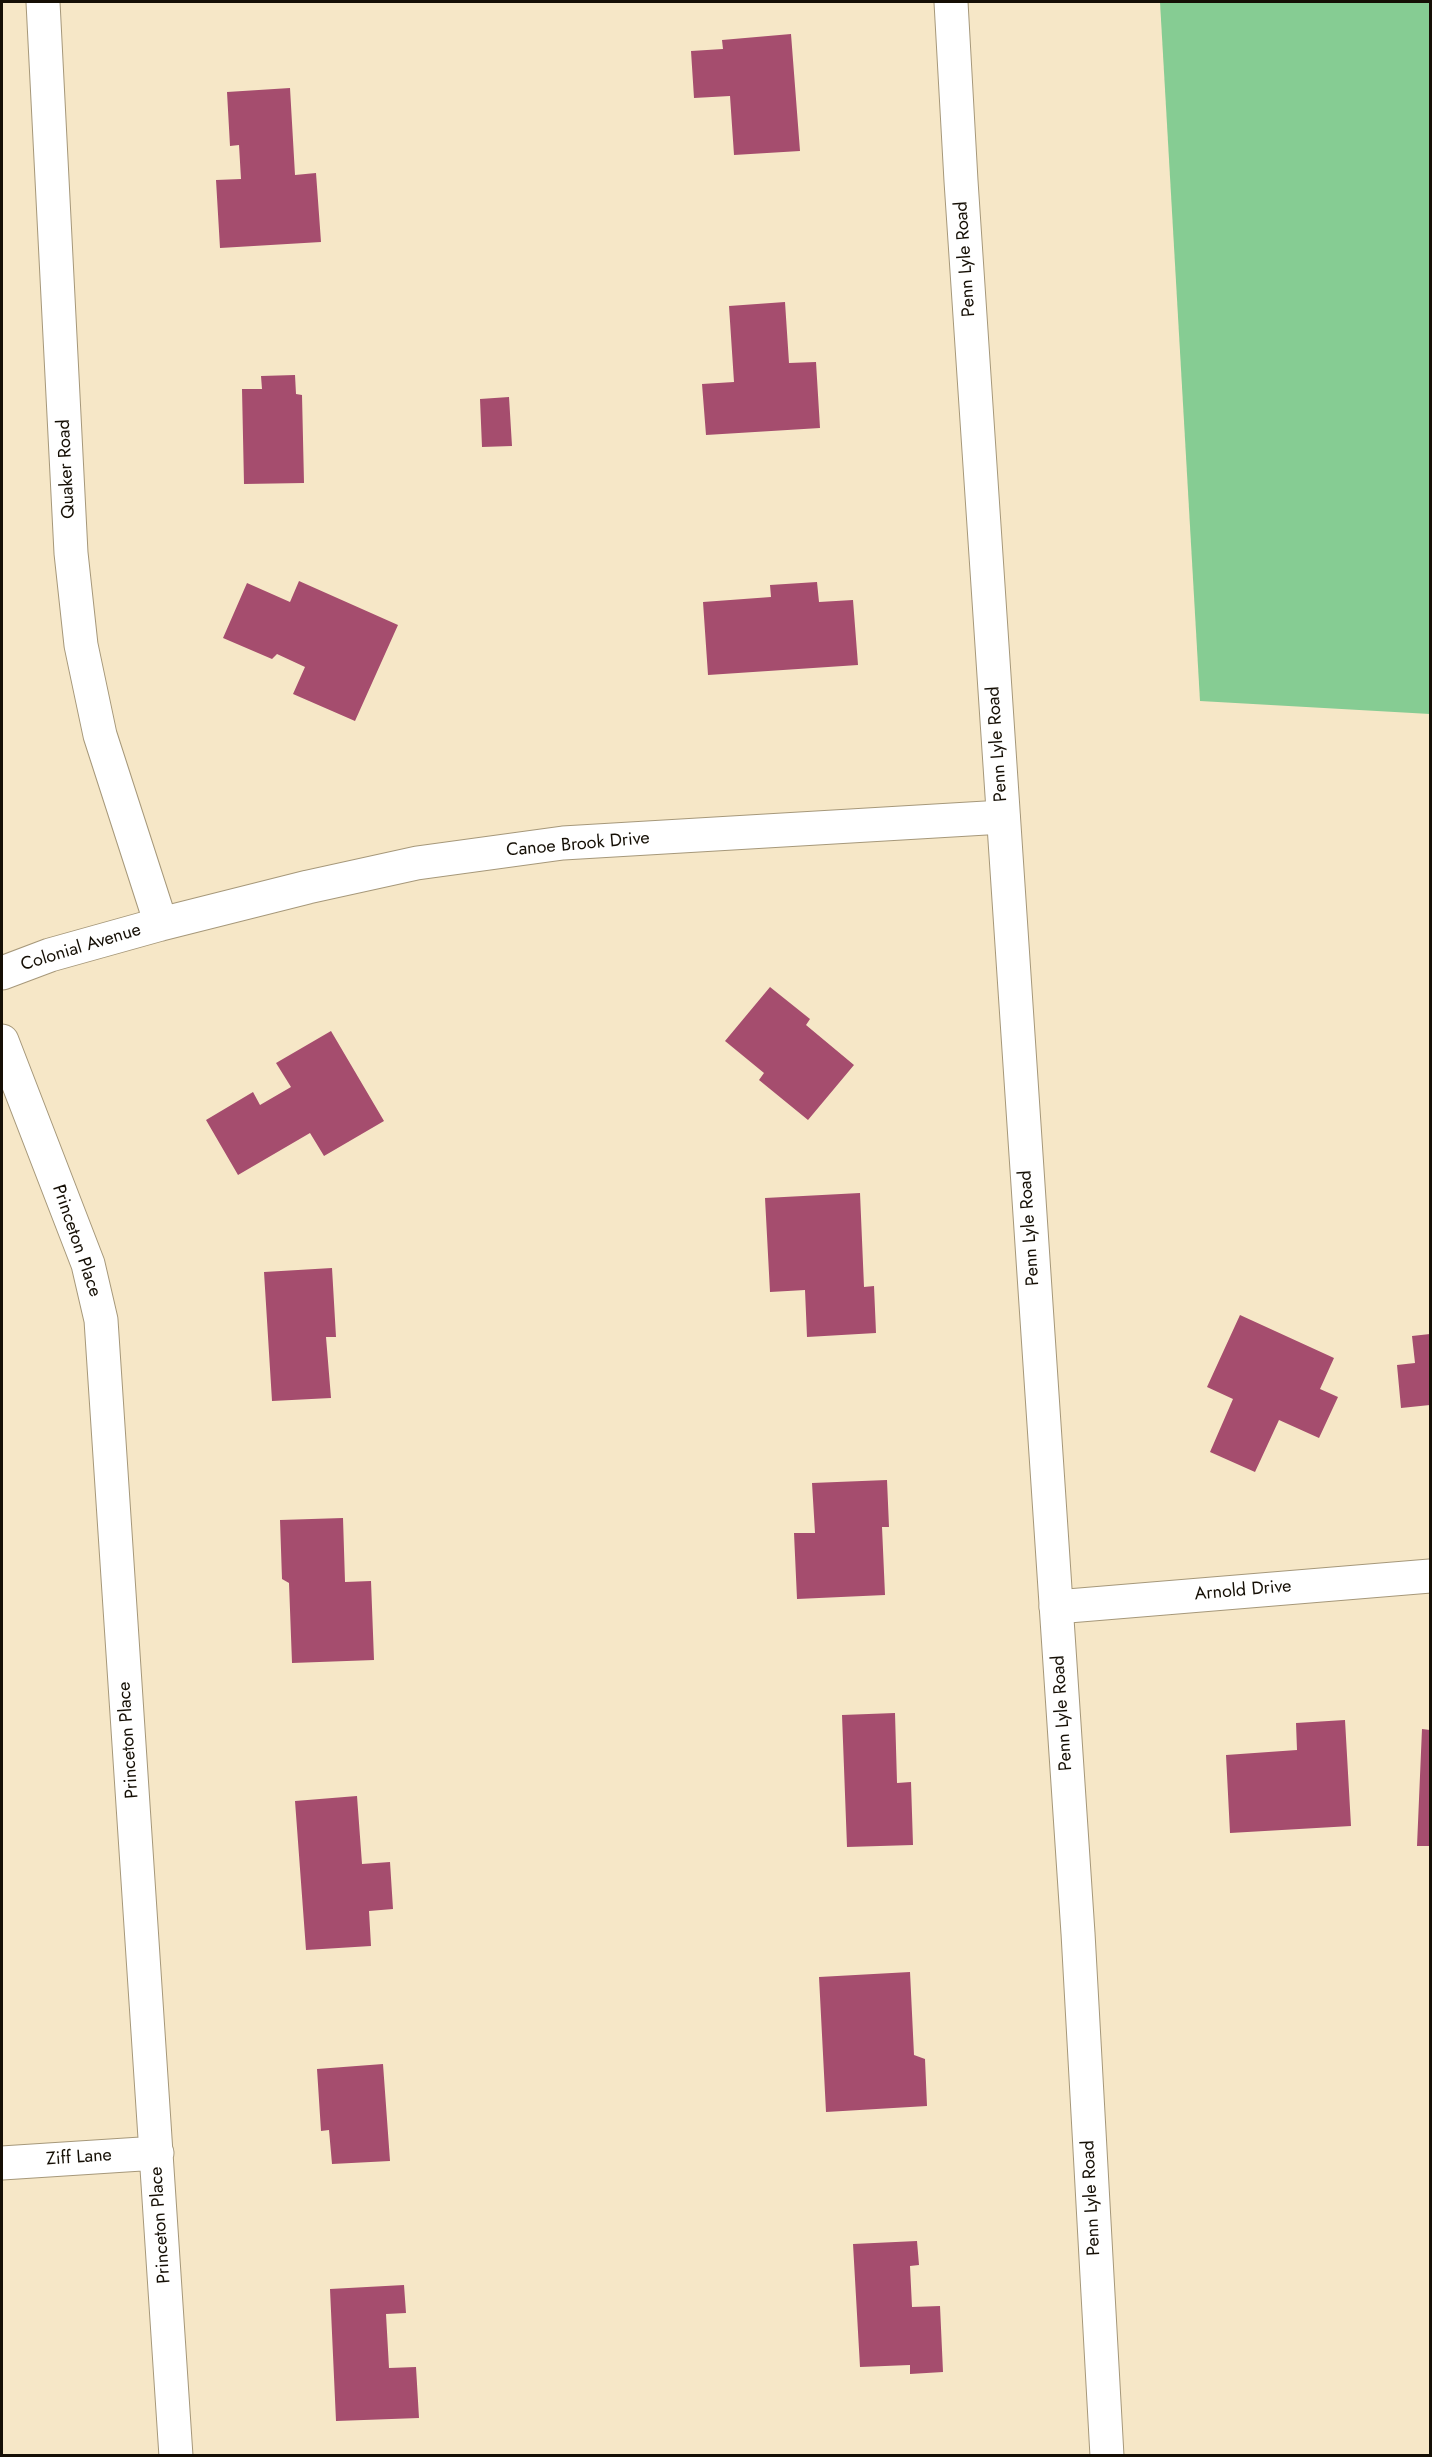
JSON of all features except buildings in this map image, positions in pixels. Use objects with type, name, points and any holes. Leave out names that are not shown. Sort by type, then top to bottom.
[{"type":"street","name":"Quaker Road","points":[[43,2],[71,553],[81,645],[100,735],[161,924]]},
{"type":"street","name":"Penn Lyle Road","points":[[951,2],[1078,1933],[1107,2456]]},
{"type":"street","name":"Canoe Brook Drive","points":[[161,924],[308,887],[417,863],[563,843],[1003,817]]},
{"type":"street","name":"Colonial Avenue","points":[[2,973],[50,956],[161,924]]},
{"type":"street","name":"Princeton Place","points":[[2,1041],[87,1264],[101,1320],[176,2456]]},
{"type":"street","name":"Arnold Drive","points":[[1056,1607],[1431,1576]]},
{"type":"street","name":"Ziff Lane","points":[[2,2163],[157,2153]]},
{"type":"green space","points":[[1160,2],[1430,2],[1430,714],[1200,701]]}]
